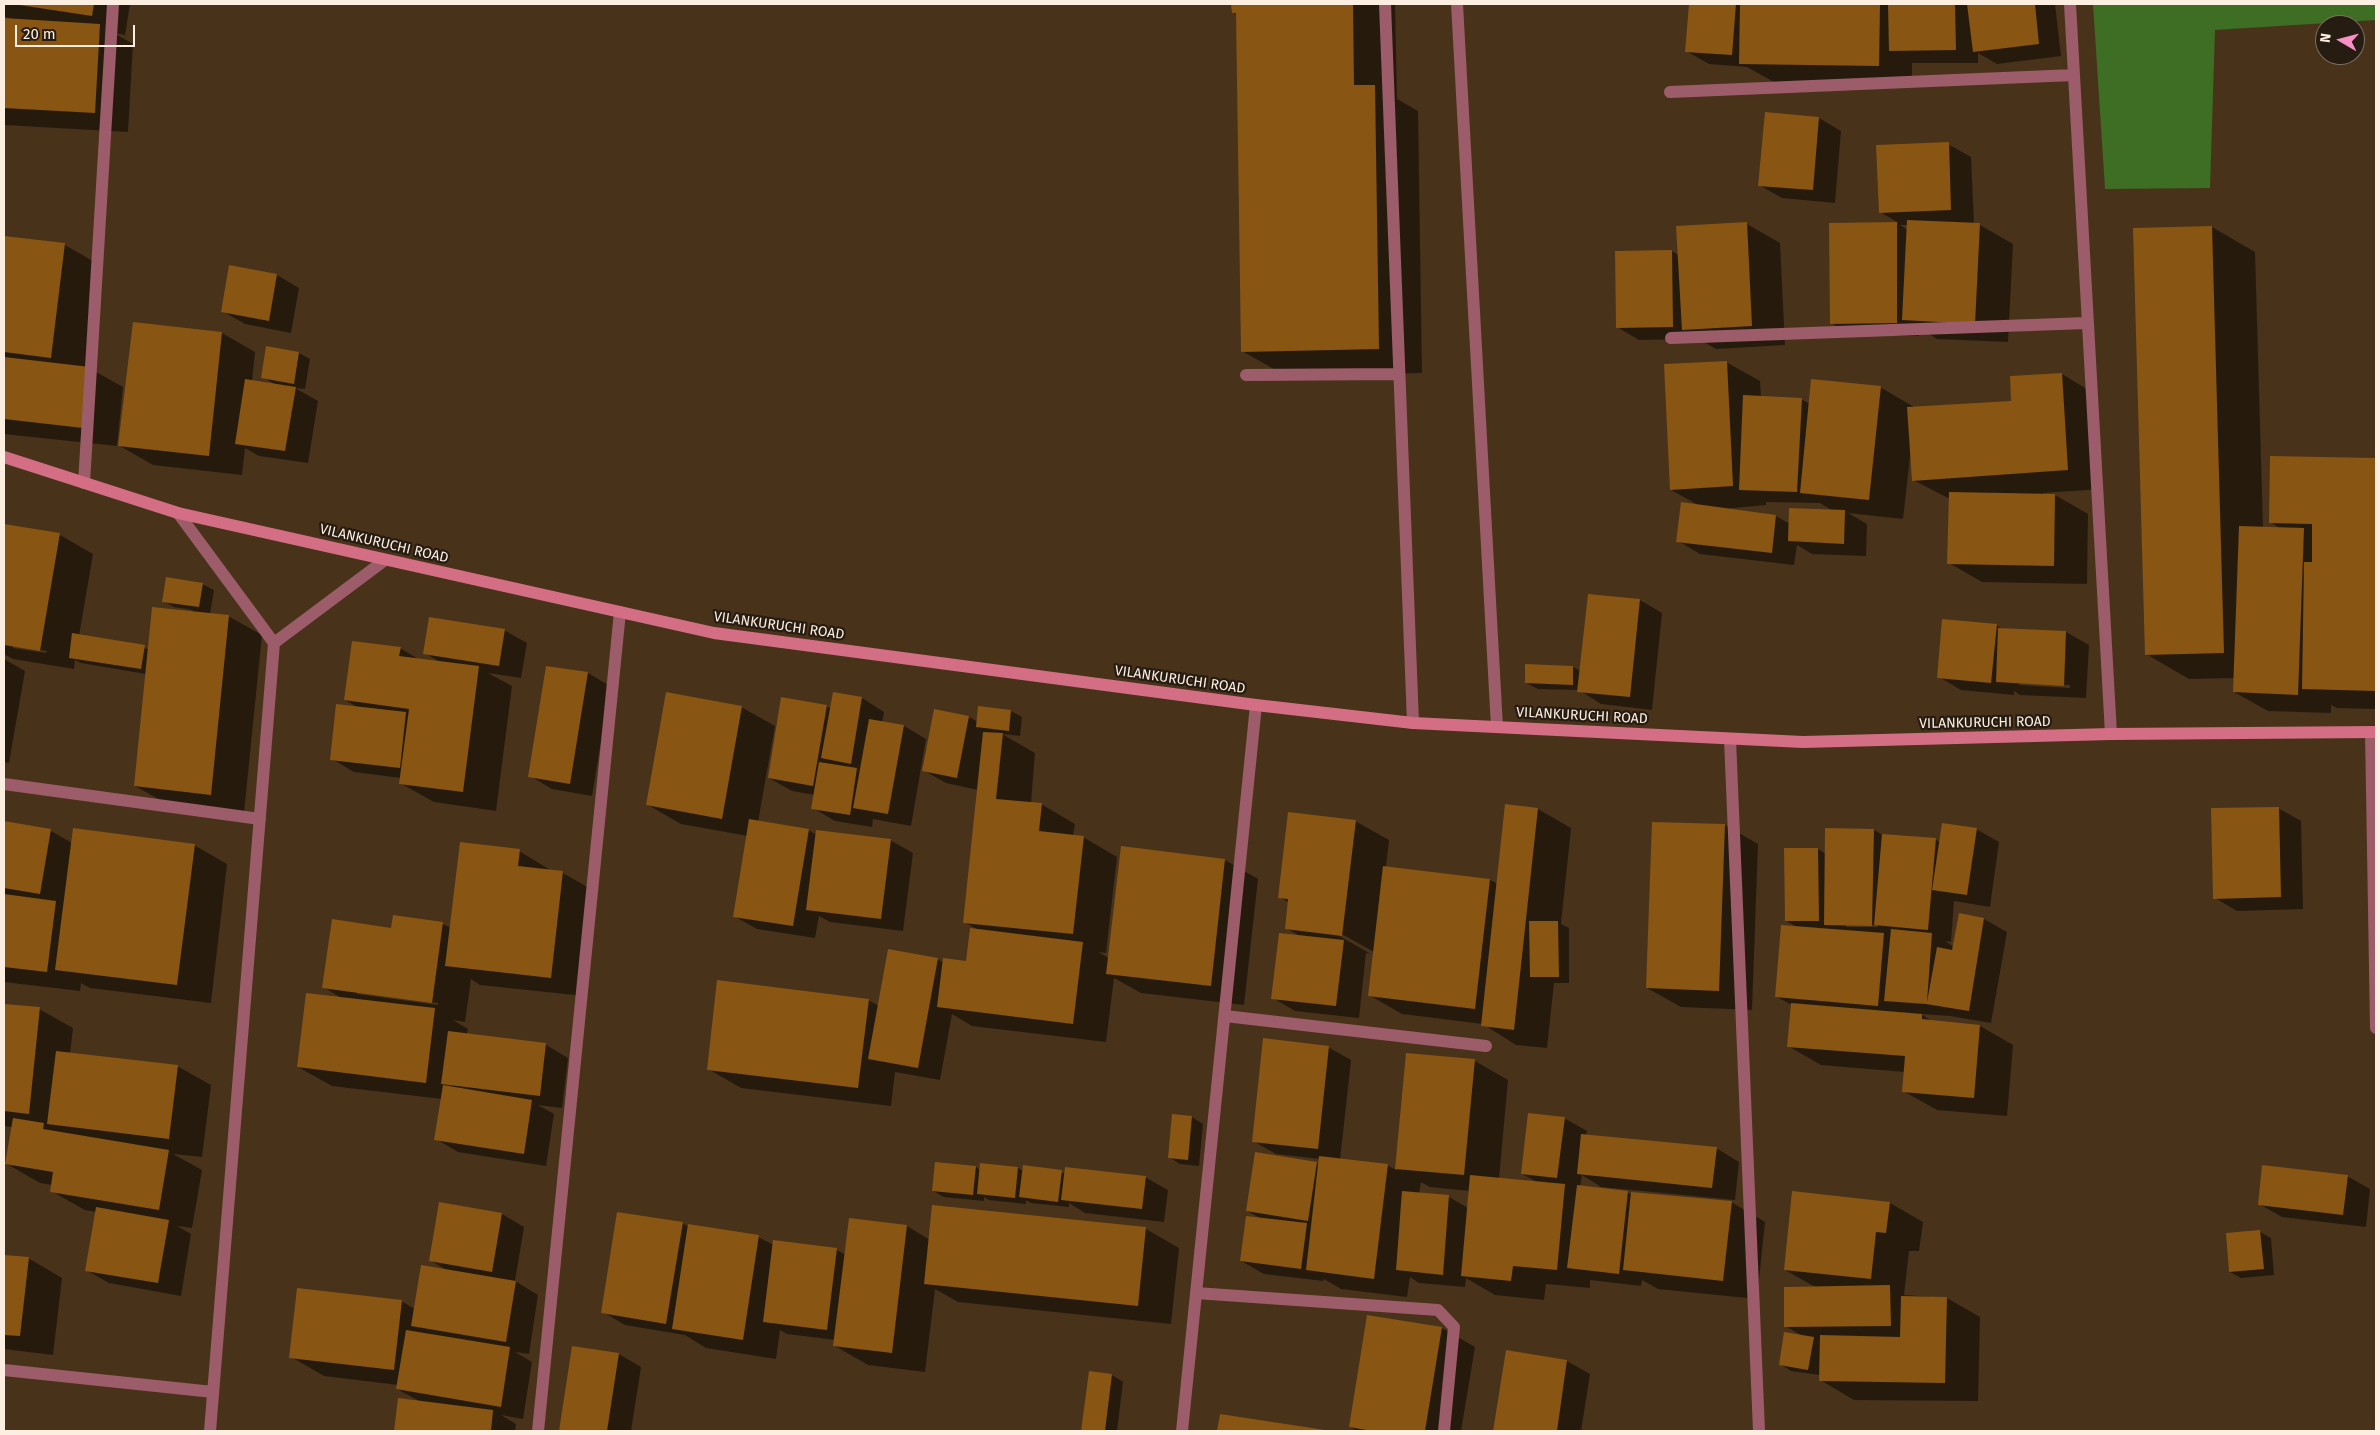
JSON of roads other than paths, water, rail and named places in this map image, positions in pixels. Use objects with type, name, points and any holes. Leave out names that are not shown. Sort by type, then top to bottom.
[{"type":"main road","name":"VILANKURUCHI ROAD","points":[[4,457],[178,513],[714,633],[1256,705],[1413,723],[1803,742],[2110,734],[2373,732]]},
{"type":"street","points":[[84,483],[113,4]]},
{"type":"street","points":[[1385,4],[1413,723]]},
{"type":"street","points":[[1457,4],[1497,727]]},
{"type":"street","points":[[2070,4],[2110,734]]},
{"type":"street","points":[[1670,92],[2074,76]]},
{"type":"street","points":[[1671,338],[2088,324]]},
{"type":"street","points":[[1246,376],[1398,374]]},
{"type":"street","points":[[178,513],[274,643],[210,1431]]},
{"type":"street","points":[[274,643],[385,560]]},
{"type":"street","points":[[538,1431],[620,612]]},
{"type":"street","points":[[1182,1431],[1256,705]]},
{"type":"street","points":[[2373,732],[2376,1028]]},
{"type":"street","points":[[1730,739],[1759,1431]]},
{"type":"street","points":[[4,784],[260,819]]},
{"type":"street","points":[[1225,1016],[1486,1046]]},
{"type":"street","points":[[1196,1293],[1438,1310],[1454,1326],[1444,1431]]},
{"type":"street","points":[[4,1370],[213,1392]]}]
